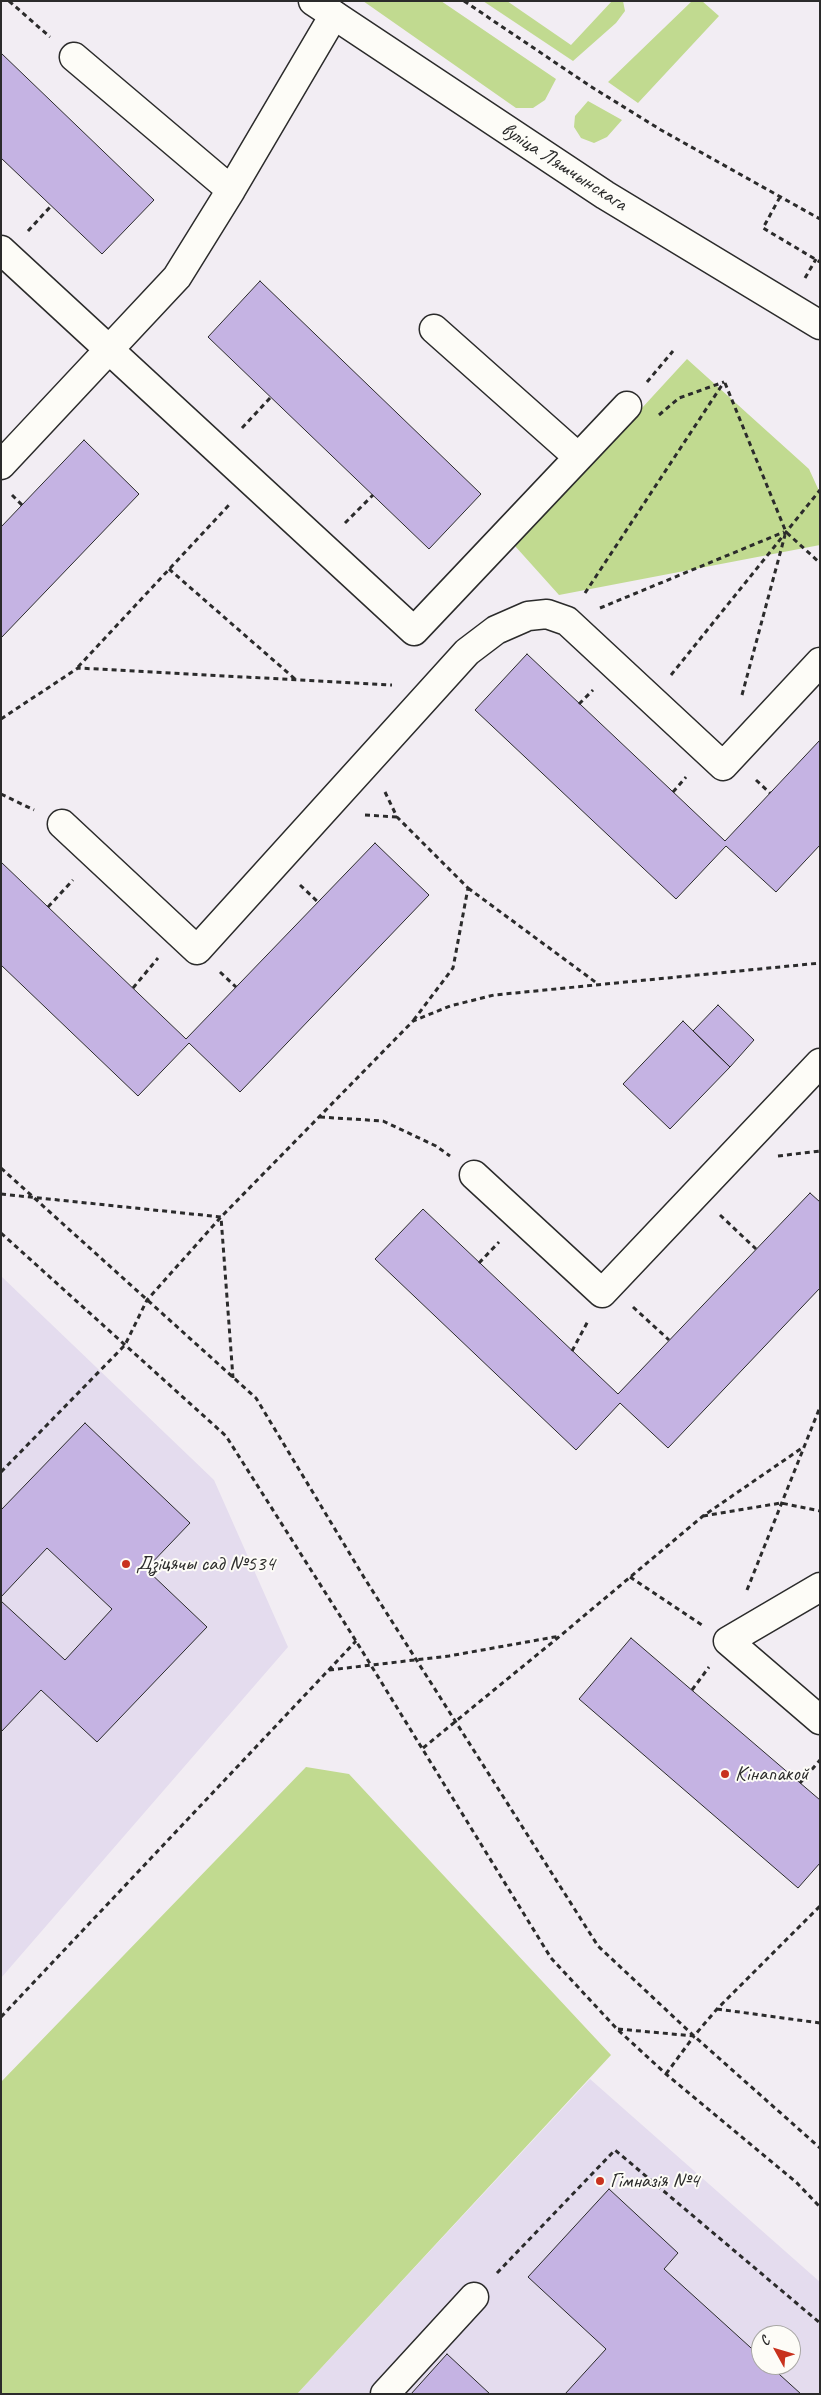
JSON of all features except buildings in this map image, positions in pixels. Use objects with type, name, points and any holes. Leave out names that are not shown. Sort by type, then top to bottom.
[{"type":"main road","points":[[1,465],[176,277],[231,190],[323,8]]},
{"type":"main road","name":"вуліца Ляшчынскага","points":[[323,8],[606,195],[820,325]]},
{"type":"main road","points":[[74,57],[231,190]]},
{"type":"main road","points":[[1,250],[110,348],[414,631],[627,406]]},
{"type":"main road","points":[[434,329],[578,457]]},
{"type":"main road","points":[[62,824],[197,950],[467,652],[496,630],[528,616],[547,614],[567,621],[723,766],[820,662]]},
{"type":"main road","points":[[474,1175],[602,1293],[820,1063]]},
{"type":"main road","points":[[820,1586],[728,1641],[820,1720]]},
{"type":"main road","points":[[385,2394],[474,2297]]},
{"type":"path","points":[[9,1],[74,57]]},
{"type":"path","points":[[464,1],[637,115],[820,219]]},
{"type":"path","points":[[780,197],[763,228],[820,262]]},
{"type":"path","points":[[627,406],[673,350]]},
{"type":"path","points":[[567,621],[724,382],[786,532],[820,563]]},
{"type":"path","points":[[220,451],[271,397]]},
{"type":"path","points":[[651,699],[820,490]]},
{"type":"path","points":[[323,546],[373,495]]},
{"type":"path","points":[[1,719],[78,668],[221,514]]},
{"type":"path","points":[[567,621],[786,532]]},
{"type":"path","points":[[740,700],[786,532]]},
{"type":"path","points":[[169,569],[296,679]]},
{"type":"path","points":[[78,668],[435,687]]},
{"type":"path","points":[[370,759],[397,818],[468,888],[599,985]]},
{"type":"path","points":[[1,1472],[125,1345],[147,1300],[221,1217],[413,1021],[453,968],[468,888]]},
{"type":"path","points":[[133,988],[178,933]]},
{"type":"path","points":[[413,1021],[450,1006],[494,995],[820,963]]},
{"type":"path","points":[[319,1117],[383,1121],[436,1146],[474,1175]]},
{"type":"path","points":[[1,1168],[256,1398],[416,1660],[598,1946],[694,2036],[820,2148]]},
{"type":"path","points":[[696,1193],[756,1249]]},
{"type":"path","points":[[1,1194],[38,1200],[221,1217]]},
{"type":"path","points":[[221,1217],[233,1378]]},
{"type":"path","points":[[1,1233],[226,1436],[372,1666],[550,1958],[617,2029],[666,2074],[796,2182],[820,2207]]},
{"type":"path","points":[[610,1285],[669,1340]]},
{"type":"path","points":[[745,1595],[802,1448],[820,1407]]},
{"type":"path","points":[[422,1748],[703,1516],[802,1448]]},
{"type":"path","points":[[703,1516],[781,1503],[820,1511]]},
{"type":"path","points":[[630,1577],[728,1641]]},
{"type":"path","points":[[329,1670],[416,1660],[560,1636]]},
{"type":"path","points":[[1,2017],[356,1641]]},
{"type":"path","points":[[800,1783],[820,1760]]},
{"type":"path","points":[[666,2074],[717,2009],[820,1906]]},
{"type":"path","points":[[717,2009],[820,2022]]},
{"type":"path","points":[[617,2029],[694,2036]]},
{"type":"path","points":[[474,2297],[615,2150],[820,2323]]},
{"type":"shaded area","name":"Дзіцячы сад №534","points":[[1,1276],[214,1480],[288,1647],[1,1978]]},
{"type":"shaded area","name":"Гімназія №4","points":[[590,2079],[820,2282],[820,2394],[297,2394]]},
{"type":"green space","points":[[363,1],[441,1],[556,79],[545,100],[533,108],[516,108]]},
{"type":"green space","points":[[483,1],[507,1],[571,45],[612,1],[623,1],[625,11],[616,23],[573,61]]},
{"type":"green space","points":[[692,1],[702,1],[719,16],[638,103],[608,82]]},
{"type":"green space","points":[[588,101],[622,120],[607,137],[594,143],[581,138],[574,127],[575,116]]},
{"type":"green space","points":[[687,359],[809,469],[820,493],[820,545],[559,595],[515,546]]},
{"type":"green space","points":[[306,1767],[349,1774],[611,2055],[297,2394],[1,2394],[1,2082]]},
{"type":"place","name":"Дзіцячы сад №534","points":[[126,1564]]},
{"type":"place","name":"Кінапакой","points":[[725,1774]]},
{"type":"place","name":"Гімназія №4","points":[[600,2181]]}]
